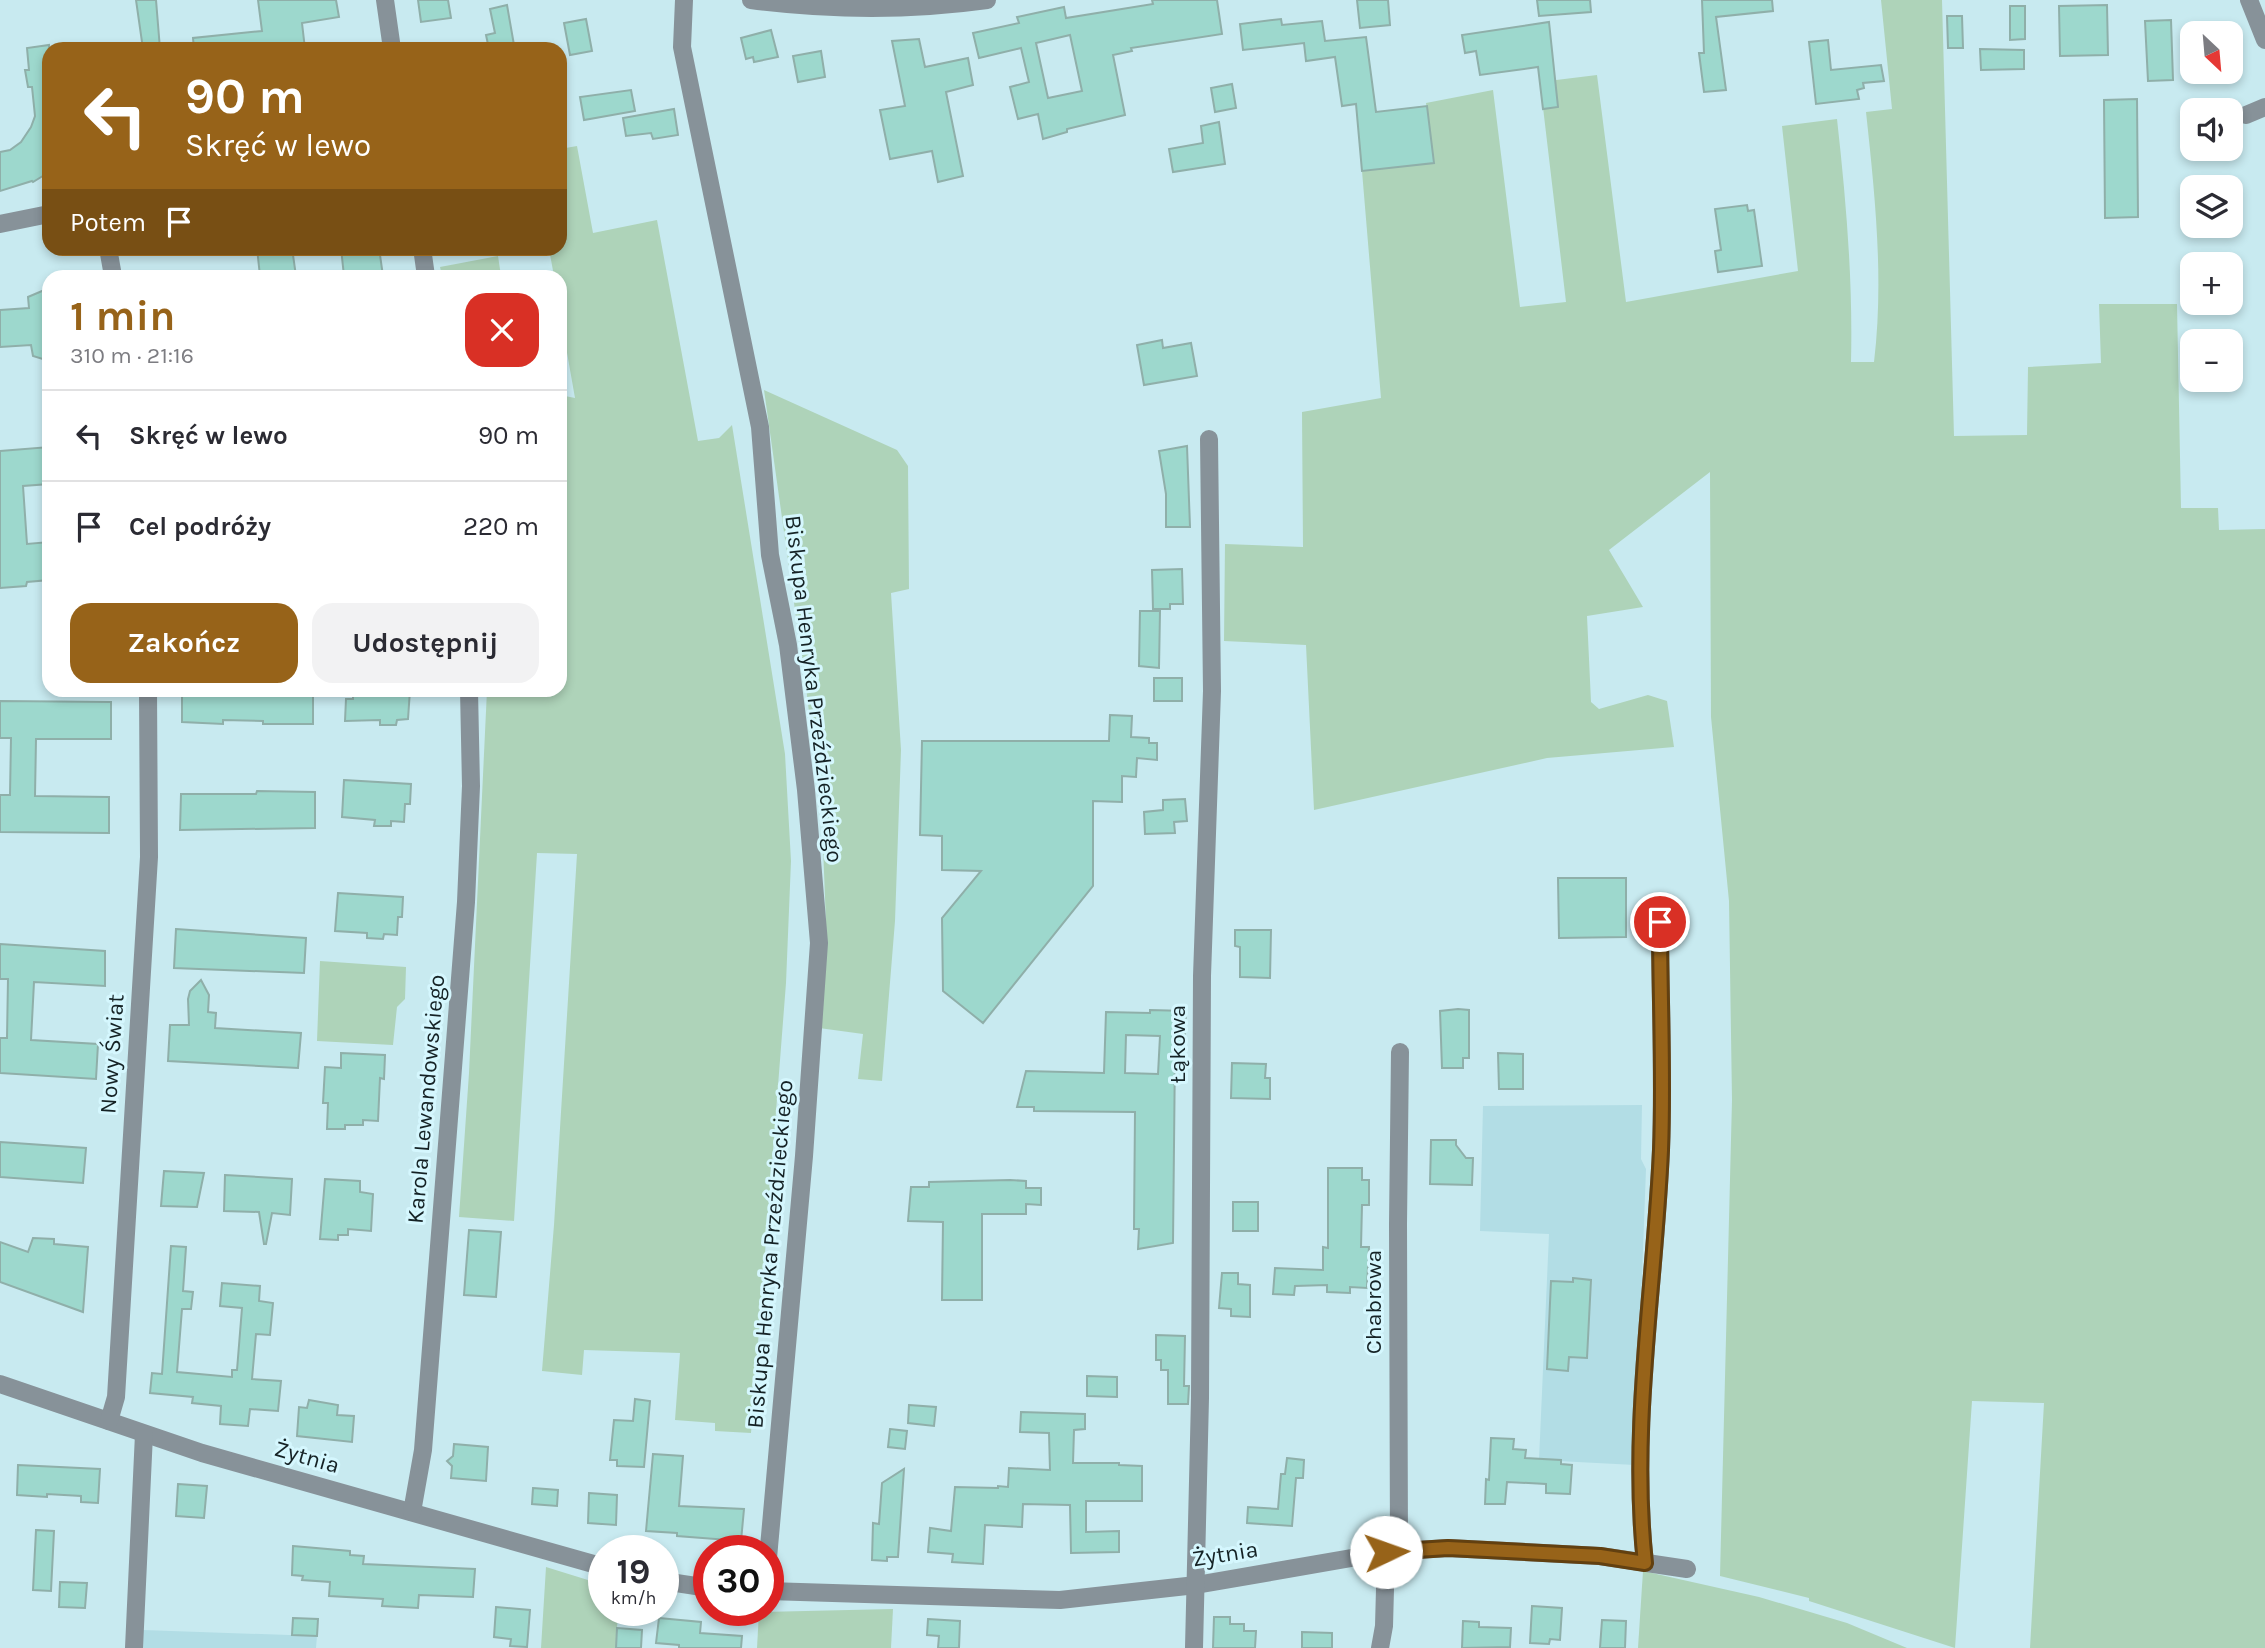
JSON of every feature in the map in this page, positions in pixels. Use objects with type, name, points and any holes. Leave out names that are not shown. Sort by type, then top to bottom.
[{"type":"street","points":[[385,0],[391,42]]},
{"type":"street","name":"Biskupa Henryka Przeździeckiego","points":[[684,0],[682,47],[760,427],[770,555],[788,645],[806,790],[819,943],[804,1156],[770,1535]]},
{"type":"street","points":[[751,0],[860,8],[917,7],[987,0]]},
{"type":"street","points":[[2249,0],[2265,40]]},
{"type":"street","points":[[2246,115],[2265,107]]},
{"type":"street","points":[[0,224],[42,215]]},
{"type":"street","name":"Łąkowa","points":[[1194,1648],[1200,1398],[1202,976],[1212,691],[1209,439]]},
{"type":"street","name":"Nowy Świat","points":[[109,1421],[117,1397],[149,857],[148,697]]},
{"type":"street","name":"Karola Lewandowskiego","points":[[412,1512],[423,1450],[466,902],[471,786],[469,697]]},
{"type":"street","points":[[1645,1563],[1640,1518],[1643,1409],[1661,1149],[1660,922]]},
{"type":"street","name":"Chabrowa","points":[[1380,1648],[1392,1551],[1400,1052]]},
{"type":"street","name":"Żytnia","points":[[0,1384],[144,1434],[588,1562]]},
{"type":"street","points":[[134,1648],[144,1434]]},
{"type":"street","name":"Żytnia","points":[[784,1591],[1060,1600],[1196,1585],[1392,1551],[1448,1548],[1600,1556],[1687,1569]]},
{"type":"shaded area","points":[[1642,1105],[1641,1159],[1646,1169],[1635,1465],[1539,1460],[1549,1234],[1480,1231],[1483,1106]]},
{"type":"shaded area","points":[[143,1630],[317,1636],[316,1648],[142,1648]]},
{"type":"green space","points":[[1881,0],[1942,0],[1954,436],[2027,435],[2028,367],[2101,363],[2099,304],[2177,304],[2181,508],[2218,508],[2219,530],[2265,529],[2265,1648],[2030,1648],[2044,1403],[1972,1401],[1955,1648],[1809,1601],[1809,1598],[1720,1576],[1732,1100],[1729,901],[1711,717],[1710,472],[1609,550],[1643,607],[1587,616],[1591,702],[1599,709],[1648,695],[1667,701],[1674,747],[1547,758],[1314,810],[1306,645],[1224,641],[1225,544],[1303,547],[1302,412],[1381,398],[1362,171],[1433,163],[1426,103],[1493,90],[1520,307],[1566,302],[1540,82],[1597,75],[1626,302],[1798,271],[1782,126],[1837,119],[1848,240],[1851,362],[1874,362],[1878,268],[1866,112],[1892,109]]},
{"type":"green space","points":[[577,146],[593,233],[657,220],[698,441],[719,438],[732,425],[785,754],[791,861],[786,983],[751,1433],[715,1431],[715,1423],[675,1420],[680,1353],[584,1350],[582,1375],[542,1371],[554,1225],[577,854],[537,853],[514,1221],[459,1217],[469,1073],[487,697],[567,697],[567,396],[575,398],[567,353],[567,270],[553,270],[550,256],[567,256],[567,148]]},
{"type":"green space","points":[[498,256],[500,270],[441,270],[440,267]]},
{"type":"green space","points":[[764,390],[897,450],[908,466],[909,589],[891,593],[901,750],[895,921],[882,1081],[858,1079],[863,1034],[819,1028],[826,923],[822,821]]},
{"type":"green space","points":[[320,961],[406,967],[405,999],[397,1007],[393,1045],[317,1041]]},
{"type":"green space","points":[[546,1567],[588,1580],[588,1626],[617,1626],[616,1648],[541,1648]]},
{"type":"green space","points":[[1643,1571],[1759,1597],[1847,1623],[1907,1648],[1638,1648]]},
{"type":"green space","points":[[893,1609],[891,1648],[757,1648],[758,1626],[784,1626],[784,1611]]},
{"type":"building","points":[[136,0],[156,0],[159,42],[142,42]]},
{"type":"building","points":[[258,0],[336,0],[339,17],[302,23],[304,42],[193,42],[193,38],[262,31]]},
{"type":"building","points":[[418,0],[448,0],[451,18],[421,22]]},
{"type":"building","points":[[1152,0],[1217,0],[1222,34],[1131,48],[1132,51],[1113,55],[1125,115],[1067,129],[1067,132],[1043,139],[1038,114],[1018,119],[1010,87],[1029,82],[1021,48],[979,58],[973,33],[1019,23],[1017,17],[1064,7],[1066,18],[1153,4]],"holes":[[[1070,35],[1082,91],[1048,98],[1036,43]]]},
{"type":"building","points":[[1357,0],[1388,0],[1390,25],[1360,28]]},
{"type":"building","points":[[1537,0],[1590,0],[1591,12],[1539,16]]},
{"type":"building","points":[[1702,0],[1772,0],[1773,11],[1716,17],[1726,90],[1704,92],[1699,53],[1704,53]]},
{"type":"building","points":[[507,5],[513,42],[488,42],[486,35],[495,33],[490,9]]},
{"type":"building","points":[[2107,5],[2108,55],[2060,56],[2059,6]]},
{"type":"building","points":[[2010,6],[2025,6],[2025,39],[2010,40]]},
{"type":"building","points":[[1947,16],[1962,16],[1963,48],[1948,48]]},
{"type":"building","points":[[586,19],[592,51],[570,55],[564,23]]},
{"type":"building","points":[[1281,19],[1282,25],[1322,21],[1325,41],[1366,37],[1376,112],[1427,106],[1434,163],[1362,171],[1356,104],[1342,106],[1335,57],[1306,61],[1304,43],[1243,50],[1240,24]]},
{"type":"building","points":[[2171,20],[2173,80],[2148,81],[2145,21]]},
{"type":"building","points":[[1549,22],[1558,107],[1543,109],[1538,67],[1480,75],[1476,51],[1465,53],[1462,35]]},
{"type":"building","points":[[771,30],[778,57],[754,62],[753,57],[746,59],[741,38]]},
{"type":"building","points":[[919,39],[925,67],[968,58],[973,85],[946,92],[963,176],[938,182],[932,151],[890,159],[880,110],[905,106],[892,41]]},
{"type":"building","points":[[1828,40],[1831,70],[1881,65],[1884,81],[1863,83],[1864,88],[1857,90],[1859,99],[1816,104],[1809,42]]},
{"type":"building","points":[[42,46],[42,176],[33,182],[0,191],[0,152],[10,150],[21,142],[35,116],[32,87],[28,87],[25,70],[29,70],[27,48]]},
{"type":"building","points":[[1980,49],[2024,50],[2024,69],[1981,70]]},
{"type":"building","points":[[821,51],[825,77],[798,82],[793,56]]},
{"type":"building","points":[[1232,84],[1236,108],[1215,112],[1211,88]]},
{"type":"building","points":[[631,90],[635,111],[584,120],[580,97]]},
{"type":"building","points":[[2137,99],[2138,217],[2105,218],[2104,100]]},
{"type":"building","points":[[674,109],[678,135],[653,139],[651,133],[626,136],[623,118]]},
{"type":"building","points":[[1219,122],[1225,164],[1173,172],[1169,149],[1203,143],[1201,126]]},
{"type":"building","points":[[1747,205],[1748,211],[1754,210],[1762,266],[1718,272],[1715,251],[1721,250],[1715,209]]},
{"type":"building","points":[[258,256],[293,256],[295,270],[259,270]]},
{"type":"building","points":[[342,256],[380,256],[382,270],[343,270]]},
{"type":"building","points":[[42,291],[42,359],[33,356],[31,345],[0,347],[0,310],[29,308],[28,297]]},
{"type":"building","points":[[1162,340],[1163,348],[1191,343],[1197,376],[1144,385],[1137,345]]},
{"type":"building","points":[[1187,446],[1190,527],[1166,527],[1166,494],[1159,451]]},
{"type":"building","points":[[42,448],[42,485],[23,486],[27,544],[42,543],[42,581],[27,582],[26,586],[0,588],[0,451]]},
{"type":"building","points":[[1182,569],[1183,604],[1170,604],[1170,609],[1153,609],[1152,570]]},
{"type":"building","points":[[1140,611],[1160,611],[1159,668],[1139,666]]},
{"type":"building","points":[[1154,678],[1182,678],[1182,701],[1154,701]]},
{"type":"building","points":[[182,697],[313,697],[313,724],[263,724],[263,721],[223,720],[223,724],[182,722]]},
{"type":"building","points":[[410,697],[408,719],[397,720],[396,725],[380,725],[380,720],[345,721],[346,699]]},
{"type":"building","points":[[0,701],[111,702],[111,739],[36,739],[35,796],[109,797],[109,833],[0,832],[0,795],[10,795],[11,738],[0,738]]},
{"type":"building","points":[[1110,715],[1132,716],[1131,737],[1149,738],[1149,743],[1157,743],[1157,760],[1137,758],[1136,777],[1122,776],[1122,802],[1093,801],[1093,886],[983,1023],[943,991],[942,918],[981,871],[942,870],[942,836],[920,835],[922,741],[1109,741]]},
{"type":"building","points":[[344,780],[411,784],[410,804],[405,804],[404,822],[391,821],[391,826],[374,826],[375,820],[342,817]]},
{"type":"building","points":[[257,791],[315,792],[315,828],[180,830],[181,794],[256,794]]},
{"type":"building","points":[[1185,799],[1187,821],[1174,822],[1175,833],[1145,834],[1144,812],[1163,810],[1163,800]]},
{"type":"building","points":[[1558,878],[1626,878],[1626,937],[1559,938]]},
{"type":"building","points":[[338,893],[403,897],[402,917],[398,917],[397,935],[384,934],[383,939],[367,938],[367,933],[335,931]]},
{"type":"building","points":[[176,929],[306,938],[304,973],[174,968]]},
{"type":"building","points":[[1235,930],[1271,930],[1270,978],[1240,977],[1240,947],[1235,946]]},
{"type":"building","points":[[0,944],[105,951],[105,986],[34,982],[31,1040],[98,1044],[96,1079],[0,1073],[0,1038],[7,1038],[8,979],[0,979]]},
{"type":"building","points":[[201,980],[209,995],[208,1012],[216,1013],[215,1028],[301,1033],[298,1068],[168,1061],[170,1025],[189,1025],[190,991]]},
{"type":"building","points":[[1150,1010],[1186,1011],[1184,1050],[1175,1049],[1173,1243],[1138,1249],[1139,1229],[1134,1229],[1135,1112],[1034,1111],[1034,1107],[1017,1107],[1026,1071],[1104,1073],[1106,1012],[1150,1013]],"holes":[[[1126,1035],[1160,1036],[1158,1074],[1125,1073]]]},
{"type":"building","points":[[1469,1010],[1469,1058],[1463,1058],[1463,1068],[1442,1068],[1440,1011]]},
{"type":"building","points":[[341,1053],[385,1055],[384,1079],[380,1078],[378,1121],[363,1120],[363,1125],[327,1129],[328,1103],[323,1103],[325,1067],[341,1068]]},
{"type":"building","points":[[1498,1053],[1523,1054],[1523,1089],[1499,1089]]},
{"type":"building","points":[[1232,1063],[1266,1064],[1265,1078],[1270,1078],[1270,1099],[1231,1098]]},
{"type":"building","points":[[1431,1140],[1456,1140],[1456,1145],[1466,1158],[1473,1158],[1472,1185],[1430,1184]]},
{"type":"building","points":[[0,1142],[86,1148],[83,1183],[0,1177]]},
{"type":"building","points":[[1328,1168],[1362,1168],[1362,1180],[1369,1180],[1369,1205],[1362,1205],[1361,1247],[1369,1247],[1367,1288],[1350,1287],[1350,1293],[1327,1292],[1327,1285],[1295,1286],[1294,1295],[1273,1294],[1275,1268],[1323,1270],[1323,1247],[1328,1248]]},
{"type":"building","points":[[164,1171],[204,1173],[197,1207],[161,1206]]},
{"type":"building","points":[[225,1175],[292,1179],[290,1215],[272,1213],[266,1244],[259,1212],[224,1211]]},
{"type":"building","points":[[325,1179],[360,1181],[360,1192],[373,1194],[371,1231],[348,1229],[348,1235],[338,1235],[338,1240],[320,1239]]},
{"type":"building","points":[[1026,1181],[1026,1188],[1041,1188],[1041,1205],[1026,1204],[1026,1214],[982,1214],[982,1300],[942,1300],[943,1222],[908,1221],[911,1187],[929,1187],[929,1182]]},
{"type":"building","points":[[1233,1202],[1258,1202],[1258,1231],[1233,1231]]},
{"type":"building","points":[[469,1230],[501,1232],[496,1297],[464,1295]]},
{"type":"building","points":[[33,1238],[54,1239],[54,1244],[88,1247],[83,1312],[0,1282],[0,1242],[28,1252]]},
{"type":"building","points":[[171,1246],[186,1247],[183,1291],[193,1292],[191,1309],[182,1309],[177,1372],[232,1377],[232,1370],[237,1370],[242,1308],[220,1306],[222,1283],[260,1286],[259,1301],[273,1303],[270,1335],[256,1334],[252,1379],[281,1381],[278,1411],[250,1409],[248,1426],[220,1424],[221,1406],[192,1403],[193,1397],[150,1393],[152,1373],[162,1374]]},
{"type":"building","points":[[1222,1273],[1238,1273],[1238,1284],[1250,1285],[1250,1317],[1231,1316],[1231,1309],[1219,1308]]},
{"type":"building","points":[[1573,1278],[1591,1280],[1587,1358],[1569,1357],[1568,1371],[1547,1369],[1551,1281],[1573,1282]]},
{"type":"building","points":[[1156,1335],[1185,1336],[1184,1386],[1189,1386],[1188,1404],[1168,1404],[1168,1370],[1161,1370],[1161,1360],[1156,1360]]},
{"type":"building","points":[[1087,1376],[1117,1377],[1117,1397],[1087,1396]]},
{"type":"building","points":[[635,1399],[650,1401],[644,1467],[617,1466],[617,1460],[610,1460],[614,1420],[633,1421]]},
{"type":"building","points":[[309,1400],[338,1405],[337,1415],[354,1416],[352,1442],[297,1436],[299,1407],[307,1408]]},
{"type":"building","points":[[909,1405],[936,1407],[934,1426],[908,1423]]},
{"type":"building","points":[[1021,1412],[1085,1414],[1085,1429],[1074,1430],[1073,1463],[1142,1466],[1142,1501],[1086,1501],[1086,1532],[1119,1531],[1119,1552],[1071,1553],[1070,1505],[1023,1504],[1022,1527],[985,1525],[983,1564],[952,1562],[953,1554],[928,1552],[930,1528],[951,1531],[955,1487],[1008,1487],[1009,1468],[1050,1470],[1049,1433],[1020,1432]]},
{"type":"building","points":[[890,1429],[907,1431],[905,1449],[888,1447]]},
{"type":"building","points":[[1491,1438],[1514,1439],[1513,1449],[1526,1450],[1525,1458],[1561,1460],[1561,1464],[1572,1465],[1570,1494],[1546,1493],[1546,1484],[1507,1482],[1505,1504],[1485,1504]]},
{"type":"building","points":[[454,1444],[488,1447],[486,1481],[451,1478],[452,1466],[447,1461],[453,1456]]},
{"type":"building","points":[[653,1454],[683,1456],[679,1506],[744,1509],[742,1535],[693,1535],[693,1537],[679,1536],[677,1533],[646,1531]]},
{"type":"building","points":[[1287,1458],[1304,1460],[1303,1478],[1296,1478],[1292,1526],[1247,1523],[1248,1507],[1278,1509],[1281,1474],[1285,1474]]},
{"type":"building","points":[[18,1465],[100,1469],[98,1503],[81,1502],[81,1496],[17,1495]]},
{"type":"building","points":[[904,1469],[898,1557],[887,1557],[887,1561],[872,1560],[873,1523],[879,1524],[882,1483]]},
{"type":"building","points":[[178,1484],[207,1486],[204,1518],[176,1516]]},
{"type":"building","points":[[533,1488],[558,1490],[557,1506],[532,1504]]},
{"type":"building","points":[[589,1493],[617,1495],[616,1525],[588,1523]]},
{"type":"building","points":[[36,1530],[54,1531],[51,1591],[33,1590]]},
{"type":"building","points":[[293,1546],[350,1551],[350,1555],[364,1556],[363,1564],[475,1569],[473,1597],[419,1595],[418,1608],[382,1606],[383,1599],[329,1596],[330,1582],[302,1580],[303,1576],[292,1575]]},
{"type":"building","points":[[60,1582],[87,1583],[85,1608],[59,1607]]},
{"type":"building","points":[[1532,1606],[1562,1608],[1560,1640],[1550,1639],[1549,1644],[1530,1643]]},
{"type":"building","points":[[496,1607],[530,1610],[527,1647],[510,1646],[511,1639],[494,1637]]},
{"type":"building","points":[[1214,1617],[1230,1617],[1230,1624],[1244,1624],[1244,1631],[1256,1631],[1255,1648],[1213,1648]]},
{"type":"building","points":[[293,1618],[318,1619],[317,1636],[292,1635]]},
{"type":"building","points":[[928,1619],[960,1621],[959,1648],[938,1648],[939,1636],[927,1635]]},
{"type":"building","points":[[679,1620],[693,1621],[693,1626],[701,1626],[700,1633],[742,1636],[741,1648],[679,1648],[679,1645],[656,1643],[658,1626],[679,1626]]},
{"type":"building","points":[[1602,1620],[1626,1621],[1625,1648],[1600,1648]]},
{"type":"building","points":[[1463,1621],[1479,1622],[1479,1627],[1511,1628],[1510,1647],[1462,1648]]},
{"type":"building","points":[[617,1628],[642,1630],[641,1648],[616,1648]]},
{"type":"building","points":[[1302,1632],[1332,1633],[1332,1648],[1302,1648]]},
{"type":"route","points":[[1386,1552],[1448,1548],[1600,1556],[1645,1563],[1640,1494],[1642,1422],[1661,1149],[1660,922]]}]
